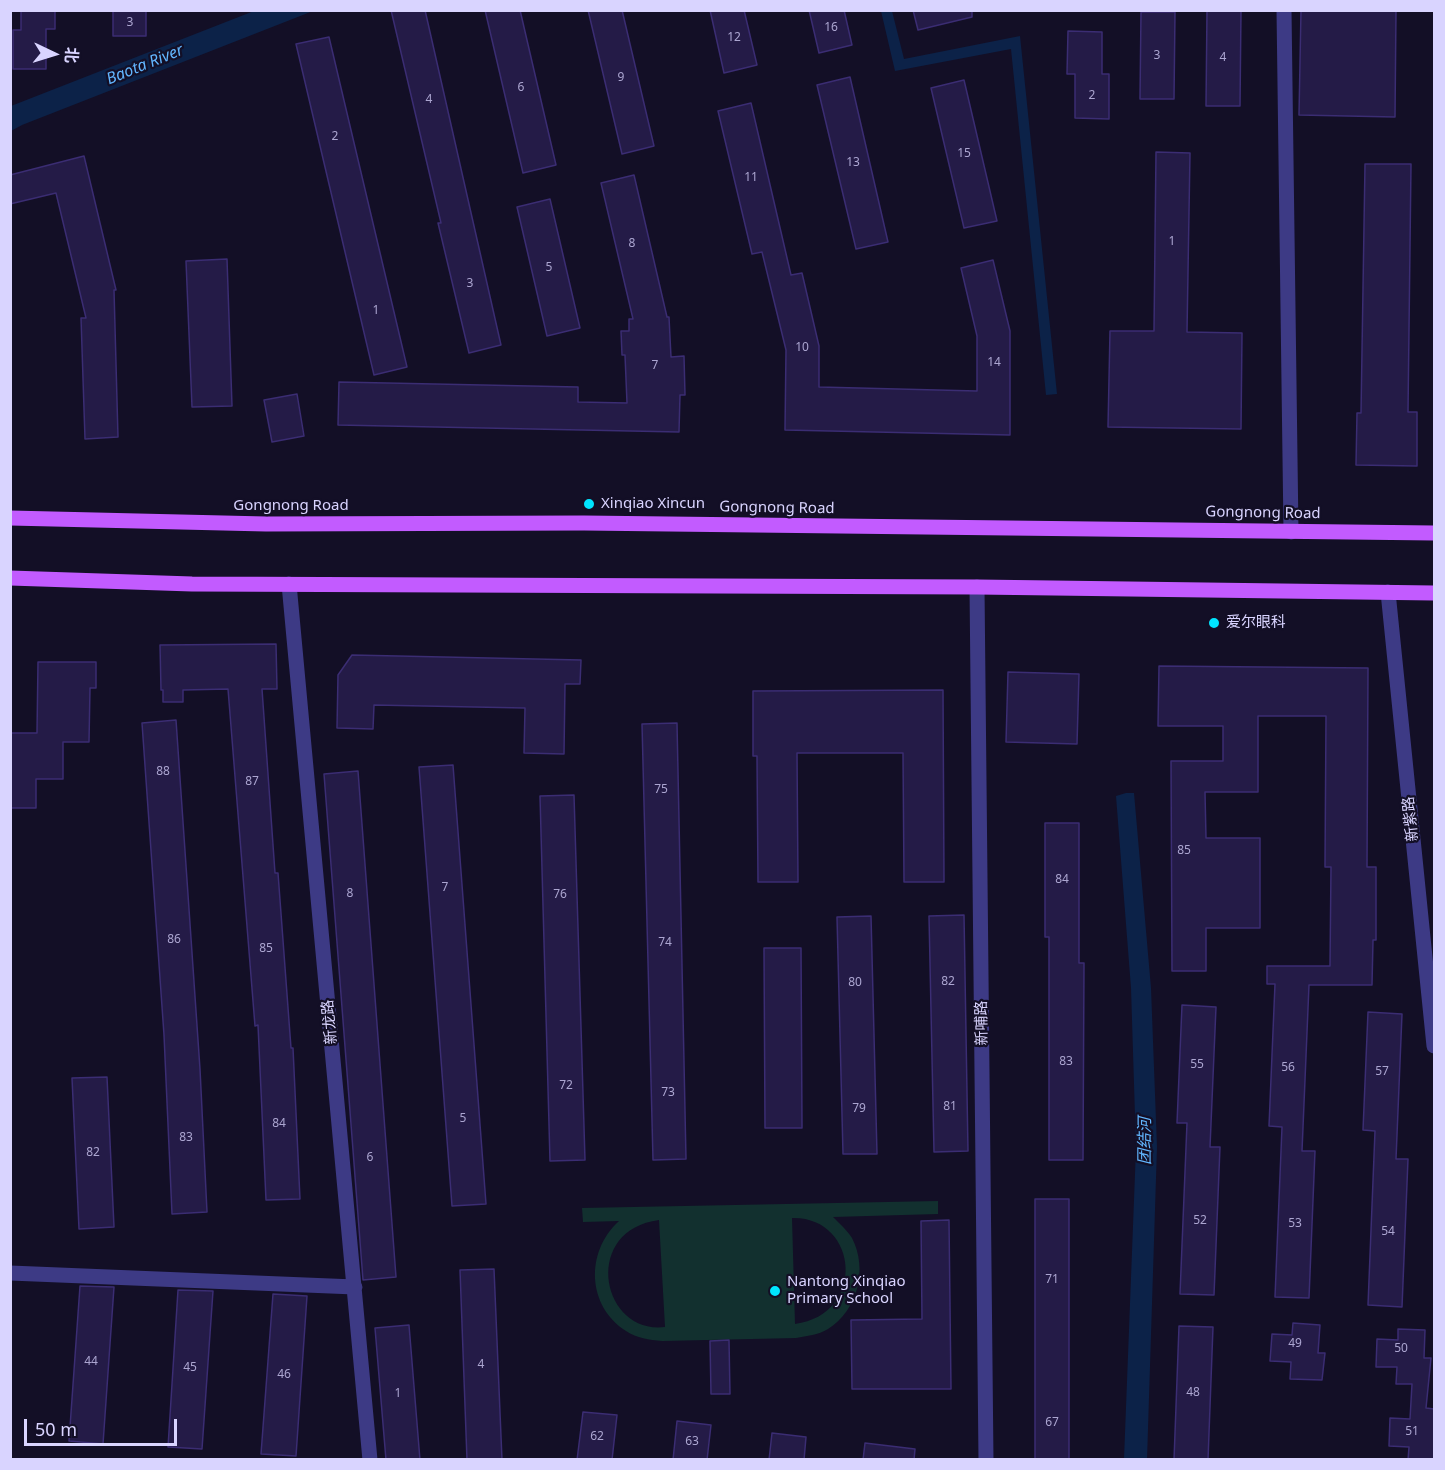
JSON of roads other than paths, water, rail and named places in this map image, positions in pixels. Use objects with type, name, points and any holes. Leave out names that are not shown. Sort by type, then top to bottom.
[{"type":"main road","name":"Gongnong Road","points":[[10,518],[266,524],[584,524],[1434,533]]},
{"type":"main road","points":[[10,578],[289,584],[977,587],[1434,593]]},
{"type":"street","points":[[1284,10],[1291,532]]},
{"type":"street","name":"新龙路","points":[[289,584],[370,1460]]},
{"type":"street","name":"新哺路","points":[[977,587],[986,1460]]},
{"type":"street","name":"新紫路","points":[[1388,592],[1434,1046]]},
{"type":"street","points":[[10,1273],[355,1287]]},
{"type":"water","name":"Baota River","points":[[254,11],[313,11],[11,131],[11,106]]},
{"type":"water","points":[[881,11],[892,11],[904,59],[1020,36],[1057,394],[1046,395],[1011,49],[895,71]]},
{"type":"water","name":"团结河","points":[[1134,793],[1151,988],[1157,1147],[1147,1460],[1124,1459],[1136,1148],[1131,988],[1116,796]]},
{"type":"place","name":"Xinqiao Xincun","points":[[589,504]]},
{"type":"place","name":"爱尔眼科","points":[[1214,623]]},
{"type":"place","name":"Nantong Xinqiao Primary School","points":[[775,1291]]}]
